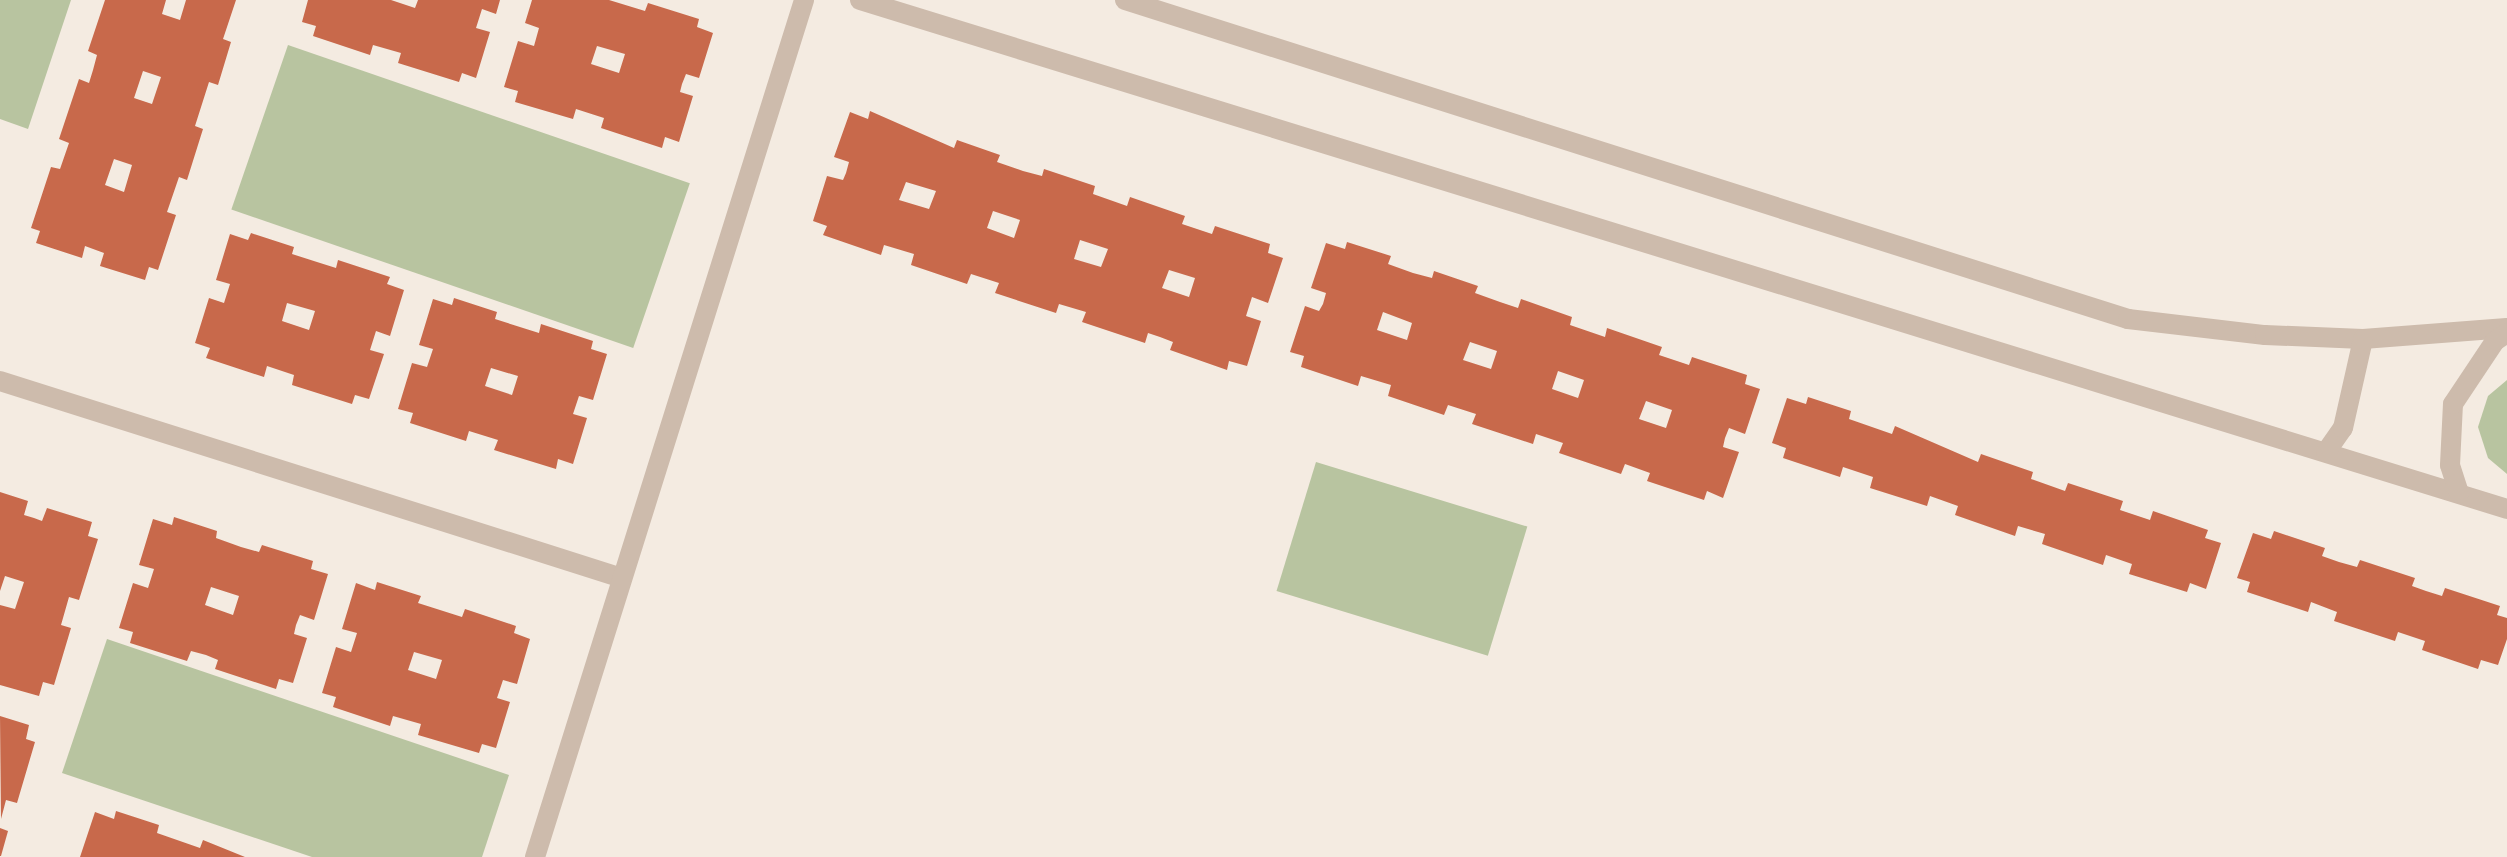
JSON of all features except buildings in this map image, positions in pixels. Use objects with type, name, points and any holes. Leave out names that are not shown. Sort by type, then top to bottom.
[{"type":"street","points":[[535,857],[619,577],[804,0]]},
{"type":"street","points":[[860,0],[2507,509]]},
{"type":"street","points":[[1125,0],[2128,319],[2265,335],[2363,339],[2507,331]]},
{"type":"street","points":[[2459,493],[2450,465],[2453,404],[2495,341],[2507,331]]},
{"type":"street","points":[[2326,452],[2343,428],[2363,339]]},
{"type":"street","points":[[0,381],[619,577]]},
{"type":"green space","points":[[0,0],[71,0],[28,129],[0,119]]},
{"type":"green space","points":[[288,45],[690,183],[633,348],[231,210]]},
{"type":"green space","points":[[2507,380],[2507,474],[2488,458],[2478,427],[2488,396]]},
{"type":"green space","points":[[1316,462],[1527,527],[1488,656],[1277,591]]},
{"type":"green space","points":[[107,639],[509,775],[482,857],[312,857],[62,773]]}]
